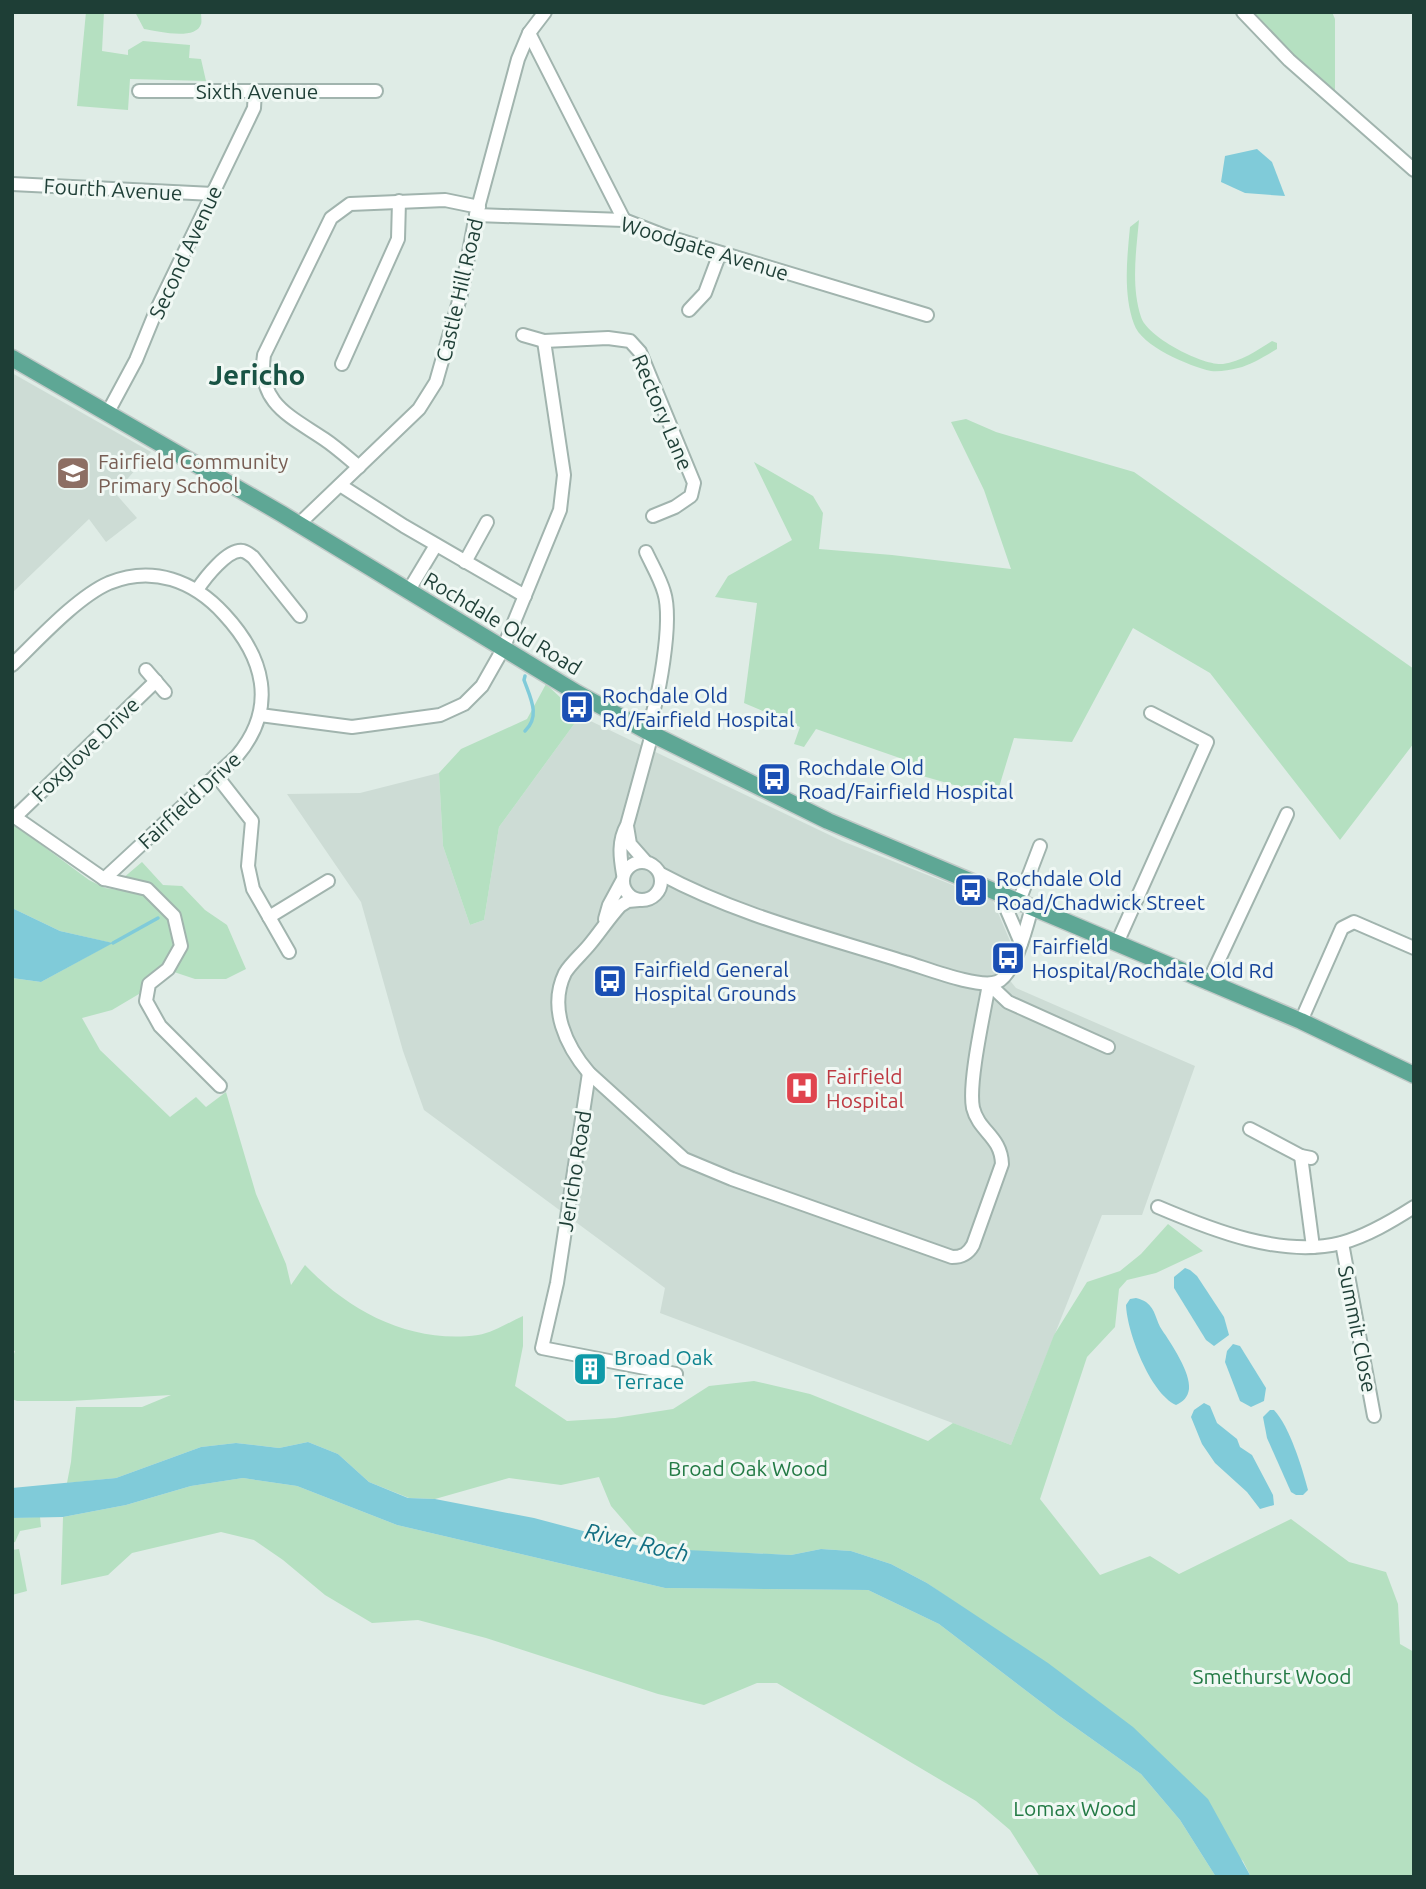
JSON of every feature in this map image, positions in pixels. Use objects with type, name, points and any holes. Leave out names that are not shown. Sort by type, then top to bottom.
[{"type":"main road","name":"Rochdale Old Road","points":[[12,358],[299,524],[503,649],[649,732],[828,821],[1301,1021],[1414,1075]]},
{"type":"street","name":"Castle Hill Road","points":[[299,524],[419,409],[436,382],[461,294],[477,211],[518,59],[529,33],[545,12]]},
{"type":"street","points":[[1243,12],[1289,60],[1414,170]]},
{"type":"street","points":[[529,33],[624,220]]},
{"type":"street","name":"Sixth Avenue","points":[[139,91],[376,91]]},
{"type":"street","name":"Second Avenue","points":[[108,412],[136,360],[254,108],[255,91]]},
{"type":"street","name":"Fourth Avenue","points":[[12,184],[213,194]]},
{"type":"street","name":"Woodgate Avenue","points":[[359,467],[332,444],[278,409],[270,396],[262,368],[264,355],[331,218],[350,204],[445,200],[477,211],[624,220],[720,253],[927,315]]},
{"type":"street","points":[[342,364],[398,239],[399,201]]},
{"type":"street","points":[[689,310],[705,293],[720,253]]},
{"type":"street","name":"Rectory Lane","points":[[523,335],[544,341],[608,338],[630,341],[640,352],[694,483],[691,496],[675,507],[653,516]]},
{"type":"street","points":[[260,715],[352,727],[440,715],[464,704],[482,686],[503,649],[560,510],[564,474],[544,341]]},
{"type":"street","points":[[340,485],[525,596]]},
{"type":"street","points":[[466,562],[474,535],[487,522]]},
{"type":"street","points":[[409,590],[436,545]]},
{"type":"street","points":[[197,590],[230,553],[243,551],[253,557],[300,616]]},
{"type":"street","points":[[639,900],[627,894],[620,844],[649,732],[668,626],[665,593],[646,552]]},
{"type":"street","name":"Fairfield Drive","points":[[12,665],[93,592],[110,583],[153,575],[176,580],[212,601],[252,650],[261,676],[260,715],[248,743],[104,879]]},
{"type":"street","points":[[146,670],[165,692]]},
{"type":"street","name":"Foxglove Drive","points":[[14,816],[156,681]]},
{"type":"street","points":[[1117,943],[1207,742],[1151,713]]},
{"type":"street","points":[[216,775],[252,821],[248,866],[253,888],[289,952]]},
{"type":"street","points":[[1208,983],[1287,814]]},
{"type":"street","points":[[14,816],[104,879],[147,890],[174,916],[181,946],[168,968],[149,984],[146,1001],[160,1026],[220,1086]]},
{"type":"street","points":[[627,825],[630,844],[645,861],[656,867],[662,881],[653,897],[628,901],[620,906],[565,974],[559,1002],[564,1034],[579,1062],[589,1073],[684,1158],[732,1179],[952,1257],[969,1252],[1002,1164],[1002,1140],[978,1121],[972,1100],[989,984]]},
{"type":"street","points":[[661,874],[716,900],[781,923],[951,976],[989,984],[1001,981],[1008,974],[1020,943],[1040,846]]},
{"type":"street","points":[[599,932],[609,905],[632,864],[645,861]]},
{"type":"street","points":[[269,917],[328,881]]},
{"type":"street","points":[[1000,894],[1020,943]]},
{"type":"street","points":[[1301,1021],[1342,928],[1354,922],[1414,948]]},
{"type":"street","points":[[989,984],[1008,1002],[1108,1046]]},
{"type":"street","name":"Jericho Road","points":[[589,1073],[557,1283],[542,1348],[676,1374]]},
{"type":"street","points":[[1250,1129],[1306,1157],[1313,1247]]},
{"type":"street","points":[[1158,1207],[1224,1233],[1263,1242],[1313,1247],[1342,1242],[1391,1222],[1414,1207]]},
{"type":"street","name":"Summit Close","points":[[1342,1242],[1374,1416]]},
{"type":"shaded area","name":"Fairfield Community Primary School","points":[[12,373],[151,452],[115,493],[137,518],[106,542],[89,519],[12,593]]},
{"type":"shaded area","name":"Fairfield Hospital","points":[[580,716],[842,841],[993,901],[1010,941],[1003,972],[1016,988],[1195,1066],[1142,1215],[1102,1215],[1011,1445],[660,1313],[665,1288],[424,1110],[403,1051],[361,902],[287,794],[360,793],[439,773],[443,846],[470,925],[484,920],[499,827]]},
{"type":"green space","points":[[86,12],[104,12],[102,51],[128,55],[128,50],[143,41],[190,45],[189,58],[201,59],[206,81],[130,79],[128,110],[77,106]]},
{"type":"green space","points":[[135,12],[201,12],[201,23],[198,29],[184,34],[144,29]]},
{"type":"green space","points":[[1248,12],[1332,12],[1335,19],[1335,93],[1330,91]]},
{"type":"green space","points":[[1139,220],[1136,293],[1145,325],[1177,349],[1214,363],[1236,361],[1272,341],[1277,343],[1277,349],[1243,367],[1214,371],[1179,360],[1146,340],[1134,324],[1127,288],[1130,227]]},
{"type":"green space","points":[[966,419],[996,432],[1134,472],[1414,669],[1414,743],[1340,840],[1210,673],[1133,628],[1072,742],[1014,738],[996,797],[919,775],[920,765],[816,729],[804,747],[794,744],[800,727],[744,703],[757,603],[715,597],[728,576],[792,540],[754,462],[813,496],[823,513],[819,549],[1011,569],[984,490],[951,422]]},
{"type":"green space","points":[[546,684],[580,716],[499,827],[484,920],[470,925],[443,846],[439,773],[461,749],[527,719]]},
{"type":"green space","points":[[12,823],[89,880],[105,888],[146,894],[171,917],[176,945],[166,966],[146,979],[139,994],[112,1010],[82,1018],[100,1050],[170,1117],[196,1097],[206,1107],[226,1092],[256,1194],[286,1264],[291,1285],[305,1265],[342,1297],[362,1310],[383,1321],[429,1334],[453,1337],[484,1334],[523,1316],[523,1346],[515,1386],[567,1421],[615,1418],[673,1409],[709,1386],[754,1381],[810,1394],[928,1441],[953,1423],[1011,1445],[1054,1335],[1087,1282],[1120,1271],[1141,1254],[1168,1224],[1203,1251],[1156,1273],[1127,1280],[1119,1289],[1115,1327],[1087,1357],[1040,1499],[1100,1575],[1150,1556],[1179,1574],[1291,1519],[1349,1562],[1386,1572],[1398,1604],[1400,1644],[1414,1652],[1414,1877],[1251,1877],[1243,1861],[963,1608],[927,1583],[891,1564],[851,1551],[821,1549],[791,1555],[674,1550],[636,1535],[611,1506],[599,1477],[561,1485],[509,1478],[435,1499],[409,1498],[369,1482],[338,1454],[308,1442],[279,1448],[236,1443],[201,1447],[116,1478],[67,1483],[76,1407],[142,1407],[171,1395],[70,1401],[12,1399],[12,1360],[15,1351],[12,1350],[12,978],[41,982],[112,943],[60,931],[12,908]]},
{"type":"green space","points":[[142,862],[163,885],[182,886],[205,910],[227,925],[246,969],[226,979],[195,979],[171,971],[185,946],[177,915],[122,879]]},
{"type":"green space","name":"Lomax Wood","points":[[243,1478],[297,1486],[397,1525],[665,1588],[868,1590],[939,1624],[1058,1715],[1141,1774],[1180,1820],[1216,1877],[1040,1877],[1010,1830],[976,1801],[777,1683],[757,1683],[704,1705],[658,1694],[486,1638],[418,1620],[372,1623],[325,1595],[254,1540],[221,1532],[132,1553],[108,1575],[61,1585],[63,1517],[126,1505],[191,1486]]},
{"type":"green space","points":[[40,1517],[41,1527],[20,1531],[12,1543],[12,1518]]},
{"type":"green space","points":[[19,1549],[27,1591],[12,1595],[12,1550]]},
{"type":"water","points":[[1257,149],[1272,162],[1285,196],[1245,193],[1221,182],[1225,156]]},
{"type":"water","points":[[12,908],[60,931],[113,943],[41,982],[12,978]]},
{"type":"water","points":[[1185,1268],[1197,1276],[1224,1317],[1229,1335],[1214,1346],[1206,1340],[1174,1288],[1174,1277]]},
{"type":"water","points":[[1136,1298],[1152,1308],[1187,1375],[1188,1394],[1176,1405],[1157,1388],[1135,1345],[1126,1305],[1130,1299]]},
{"type":"water","points":[[1233,1344],[1240,1346],[1266,1388],[1264,1401],[1251,1407],[1240,1401],[1225,1362],[1227,1351]]},
{"type":"water","points":[[1204,1403],[1210,1406],[1217,1423],[1237,1439],[1240,1447],[1252,1455],[1273,1495],[1274,1505],[1260,1509],[1247,1492],[1215,1463],[1202,1444],[1191,1417],[1194,1410]]},
{"type":"water","points":[[1270,1410],[1274,1410],[1280,1417],[1295,1448],[1308,1490],[1303,1495],[1291,1492],[1267,1438],[1263,1417]]},
{"type":"water","points":[[308,1442],[338,1454],[369,1482],[408,1498],[435,1499],[534,1518],[647,1548],[791,1555],[821,1549],[851,1551],[891,1564],[927,1583],[1048,1663],[1133,1727],[1208,1799],[1251,1877],[1216,1877],[1180,1820],[1141,1774],[1058,1715],[939,1624],[868,1590],[665,1588],[397,1525],[297,1486],[243,1478],[191,1486],[126,1505],[63,1517],[12,1518],[12,1488],[116,1478],[201,1447],[236,1443],[279,1448]]},
{"type":"waterway","points":[[525,676],[533,713],[530,725],[525,731]]},
{"type":"waterway","points":[[113,943],[158,918]]},
{"type":"place","name":"Fairfield Community Primary School","points":[[73,473]]},
{"type":"place","name":"Rochdale Old Rd/Fairfield Hospital","points":[[577,707]]},
{"type":"place","name":"Rochdale Old Road/Fairfield Hospital","points":[[774,779]]},
{"type":"place","name":"Rochdale Old Road/Chadwick Street","points":[[971,890]]},
{"type":"place","name":"Fairfield Hospital/Rochdale Old Rd","points":[[1008,958]]},
{"type":"place","name":"Fairfield General Hospital Grounds","points":[[610,981]]},
{"type":"place","name":"Fairfield Hospital","points":[[802,1088]]},
{"type":"place","name":"Broad Oak Terrace","points":[[590,1369]]},
{"type":"district","name":"Jericho","points":[[257,374]]},
{"type":"park label","name":"Broad Oak Wood","points":[[748,1468]]},
{"type":"park label","name":"Smethurst Wood","points":[[1272,1676]]},
{"type":"water label","name":"River Roch","points":[[637,1542]]}]
